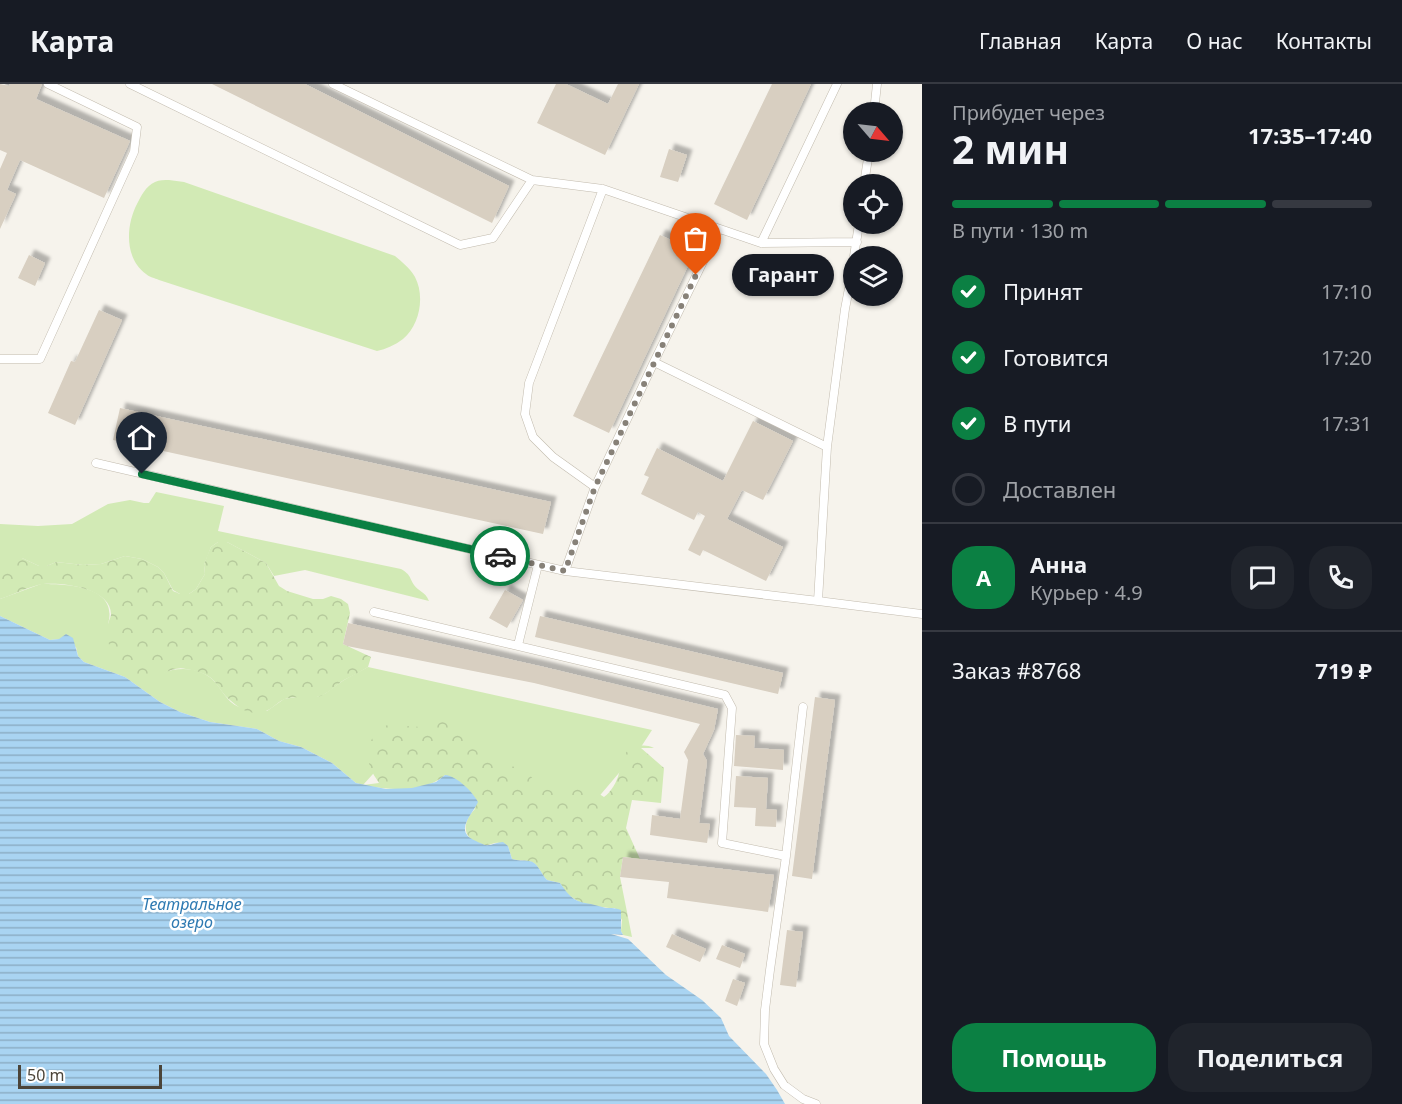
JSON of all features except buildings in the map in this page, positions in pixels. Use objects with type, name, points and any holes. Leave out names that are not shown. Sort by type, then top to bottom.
[{"type":"lane","points":[[0,359],[40,359],[134,152],[136,127],[48,84]]},
{"type":"lane","points":[[130,84],[460,245],[493,238],[532,180]]},
{"type":"lane","points":[[333,84],[532,180],[603,189],[761,243],[857,242]]},
{"type":"lane","points":[[761,243],[837,84]]},
{"type":"lane","points":[[875,102],[878,84]]},
{"type":"lane","points":[[595,487],[548,453],[533,437],[525,414],[529,384],[603,189]]},
{"type":"lane","points":[[565,571],[595,487],[719,229]]},
{"type":"lane","points":[[856,246],[858,234]]},
{"type":"lane","points":[[818,601],[828,447],[846,306]]},
{"type":"lane","points":[[654,362],[828,447]]},
{"type":"lane","points":[[96,463],[565,571],[922,614]]},
{"type":"lane","points":[[518,645],[538,565]]},
{"type":"lane","points":[[374,612],[725,695],[732,708],[722,843],[786,856]]},
{"type":"lane","points":[[803,707],[765,1010],[764,1044],[774,1069],[784,1085],[803,1099],[816,1104]]},
{"type":"green space","points":[[157,181],[184,182],[395,256],[411,271],[420,293],[417,318],[409,333],[400,341],[377,351],[149,276],[134,259],[129,231],[133,212],[146,189]]},
{"type":"green space","points":[[156,492],[224,506],[218,531],[401,569],[429,601],[305,570],[274,576],[266,563],[227,542],[218,542],[211,547],[204,565],[205,574],[196,589],[189,594],[180,594],[173,590],[158,567],[142,559],[125,556],[101,564],[56,562],[47,566],[39,566],[22,558],[0,558],[0,524],[38,526],[72,524],[108,504],[130,500],[149,503]]},
{"type":"green space","points":[[218,542],[227,542],[266,563],[279,586],[287,591],[313,599],[331,596],[348,604],[350,613],[343,644],[371,657],[368,667],[321,696],[289,698],[266,711],[252,713],[236,705],[209,676],[199,672],[180,668],[158,675],[145,676],[134,673],[123,666],[112,654],[109,644],[108,624],[111,615],[109,606],[104,598],[95,593],[74,586],[43,584],[0,599],[0,558],[22,558],[39,566],[47,566],[56,562],[101,564],[125,556],[142,559],[158,567],[164,573],[173,591],[189,594],[196,589],[205,574],[204,565],[207,556],[211,547]]},
{"type":"green space","points":[[41,584],[77,587],[99,595],[106,602],[109,611],[108,624],[162,673],[181,669],[201,672],[212,679],[234,705],[242,708],[267,711],[284,699],[317,697],[368,667],[652,730],[641,747],[568,833],[401,743],[363,785],[356,783],[332,763],[301,747],[279,741],[257,729],[210,722],[180,712],[160,702],[125,677],[84,662],[78,656],[76,647],[59,639],[50,640],[0,616],[0,599]]},
{"type":"green space","points":[[445,716],[460,724],[465,738],[482,746],[504,764],[525,771],[539,785],[550,790],[580,783],[604,797],[615,783],[627,751],[640,746],[654,748],[641,748],[664,768],[661,803],[632,800],[626,828],[640,859],[623,857],[620,877],[632,937],[623,935],[622,920],[615,908],[582,904],[567,894],[560,883],[547,880],[531,862],[512,859],[508,846],[501,843],[484,845],[471,840],[466,831],[466,825],[470,814],[475,809],[468,792],[457,781],[445,775],[417,788],[395,789],[363,785],[379,783],[370,767],[368,755],[377,731],[388,725],[425,726]]},
{"type":"water","name":"Театральное озеро","points":[[0,616],[50,640],[59,639],[66,634],[73,638],[78,656],[84,662],[125,677],[160,702],[180,712],[210,722],[257,729],[279,741],[301,747],[332,763],[356,783],[386,789],[412,788],[436,782],[445,775],[455,778],[469,789],[478,802],[466,823],[466,833],[469,837],[485,845],[503,842],[508,846],[512,859],[532,862],[547,880],[560,883],[570,895],[580,902],[621,910],[623,935],[611,934],[628,939],[666,975],[702,1000],[721,1018],[729,1036],[766,1074],[785,1104],[0,1104]]},
{"type":"way so far","points":[[500,556],[565,571],[595,487],[696,275]]},
{"type":"place","name":"Гарант","points":[[696,275]]},
{"type":"route","points":[[142,474],[500,556]]}]
